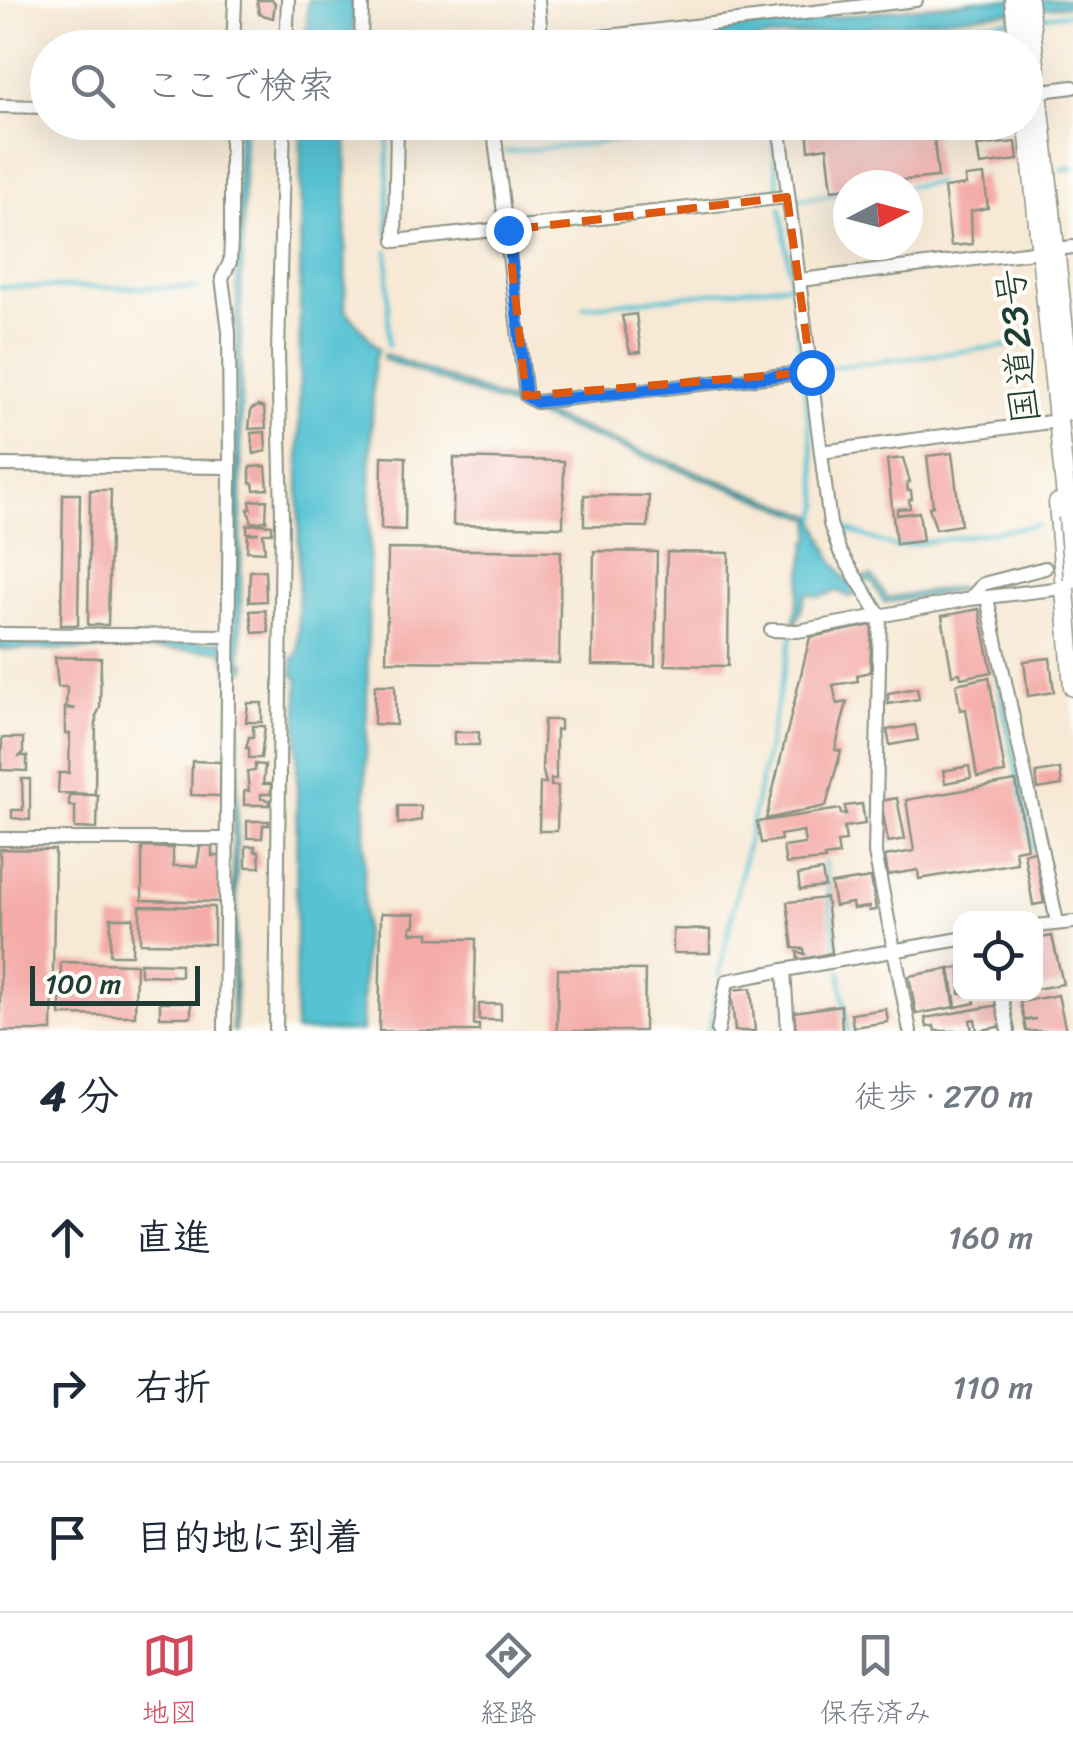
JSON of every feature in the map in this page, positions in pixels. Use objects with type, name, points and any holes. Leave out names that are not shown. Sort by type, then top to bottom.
[{"type":"highway","name":"国道23号","points":[[1014,0],[1025,30]]},
{"type":"highway","name":"国道23号","points":[[1023,30],[1028,0]]},
{"type":"highway","name":"国道23号","points":[[1033,140],[1057,249]]},
{"type":"highway","name":"国道23号","points":[[1040,140],[1057,249],[1066,417],[1068,584]]},
{"type":"highway","points":[[1066,417],[1058,518],[1068,584],[1073,687]]},
{"type":"street","points":[[233,30],[234,0]]},
{"type":"street","points":[[287,30],[288,0]]},
{"type":"street","points":[[361,30],[362,0]]},
{"type":"street","points":[[538,0],[540,30]]},
{"type":"street","points":[[666,30],[916,0]]},
{"type":"street","points":[[1043,91],[1073,87]]},
{"type":"street","points":[[0,106],[30,107]]},
{"type":"street","points":[[225,1031],[230,466],[229,331],[222,278],[230,262],[232,240],[231,140]]},
{"type":"street","points":[[276,1031],[282,537],[278,351],[284,140]]},
{"type":"street","points":[[397,140],[396,241],[787,197]]},
{"type":"street","points":[[496,140],[526,396],[536,402],[811,372]]},
{"type":"street","points":[[781,140],[830,524],[840,552],[880,616],[875,853],[910,1031]]},
{"type":"street","points":[[800,280],[1057,249]]},
{"type":"street","points":[[821,452],[1066,417]]},
{"type":"street","points":[[0,465],[230,466]]},
{"type":"street","points":[[970,598],[983,584],[1045,568]]},
{"type":"street","points":[[785,631],[1068,584]]},
{"type":"street","points":[[987,598],[1057,922]]},
{"type":"street","points":[[0,634],[228,636]]},
{"type":"street","points":[[0,838],[227,839]]},
{"type":"street","points":[[1043,925],[1073,922]]},
{"type":"street","points":[[718,1031],[726,981],[953,940]]},
{"type":"street","points":[[784,970],[788,1031]]},
{"type":"street","points":[[1002,1001],[1008,1031]]},
{"type":"highlighted area","points":[[787,197],[811,372],[526,396],[508,230]]},
{"type":"water","points":[[308,0],[354,0],[353,30],[307,30]]},
{"type":"water","points":[[980,0],[1073,0],[1073,5],[843,30],[723,30]]},
{"type":"water","points":[[238,140],[245,140],[241,662],[246,663],[246,670],[239,671],[232,1031],[234,683],[222,650],[0,649],[0,640],[234,639]]},
{"type":"water","points":[[301,140],[347,140],[345,309],[379,350],[374,360],[371,448],[362,1031],[295,1031],[298,678],[293,675],[293,658],[298,653]]},
{"type":"water","points":[[384,354],[814,516],[846,581],[872,576],[887,598],[959,587],[960,591],[884,603],[871,581],[850,586],[855,595],[851,597],[837,591],[819,597],[807,593],[791,637],[812,519],[383,359]]},
{"type":"building","points":[[257,0],[275,3],[273,18],[259,14]]},
{"type":"building","points":[[808,140],[934,140],[938,177],[923,178],[923,170],[833,170],[832,190],[827,147],[809,150]]},
{"type":"building","points":[[1016,142],[1018,160],[980,165],[977,146]]},
{"type":"building","points":[[984,175],[988,208],[971,211],[972,244],[951,246],[944,188],[966,185],[965,177]]},
{"type":"building","points":[[636,314],[641,352],[630,353],[622,316]]},
{"type":"building","points":[[264,408],[266,428],[249,429],[251,409]]},
{"type":"building","points":[[265,432],[266,451],[254,454],[251,433]]},
{"type":"building","points":[[952,453],[961,525],[936,529],[929,507],[933,506],[927,456]]},
{"type":"building","points":[[382,456],[406,457],[405,530],[381,529]]},
{"type":"building","points":[[454,458],[564,461],[563,527],[453,525]]},
{"type":"building","points":[[903,458],[912,499],[910,508],[897,509],[897,515],[919,512],[923,541],[896,544],[887,460]]},
{"type":"building","points":[[266,466],[268,489],[254,490],[250,467]]},
{"type":"building","points":[[90,490],[111,490],[108,625],[88,625]]},
{"type":"building","points":[[63,494],[80,494],[78,625],[61,625]]},
{"type":"building","points":[[584,495],[649,496],[648,527],[584,526]]},
{"type":"building","points":[[267,500],[266,521],[252,523],[250,501]]},
{"type":"building","points":[[247,525],[272,525],[272,533],[263,533],[265,552],[247,551],[248,534],[259,533],[247,533]]},
{"type":"building","points":[[388,549],[561,551],[559,663],[386,661]]},
{"type":"building","points":[[594,551],[657,552],[655,666],[592,665]]},
{"type":"building","points":[[667,552],[729,553],[728,666],[665,665]]},
{"type":"building","points":[[265,570],[266,601],[249,602],[250,571]]},
{"type":"building","points":[[979,609],[992,672],[961,678],[960,673],[952,675],[942,616]]},
{"type":"building","points":[[265,610],[269,632],[253,633],[250,611]]},
{"type":"building","points":[[872,625],[870,672],[857,675],[858,681],[833,685],[837,704],[847,702],[835,750],[841,751],[826,806],[766,819],[810,637]]},
{"type":"building","points":[[55,657],[101,658],[95,794],[58,793],[59,773],[69,773],[70,734],[65,734],[65,708],[75,709],[66,707],[67,687],[58,687]]},
{"type":"building","points":[[1050,658],[1054,692],[1028,696],[1024,661]]},
{"type":"building","points":[[989,677],[1005,773],[977,777],[966,709],[960,710],[956,684]]},
{"type":"building","points":[[375,685],[395,685],[396,725],[374,724]]},
{"type":"building","points":[[917,688],[919,699],[888,704],[888,693]]},
{"type":"building","points":[[248,703],[262,703],[262,722],[246,722]]},
{"type":"building","points":[[544,720],[560,720],[560,730],[556,730],[556,779],[551,779],[551,786],[558,786],[557,831],[539,831],[540,783],[546,783],[542,768]]},
{"type":"building","points":[[915,725],[918,740],[890,745],[887,730]]},
{"type":"building","points":[[253,726],[265,726],[261,758],[249,758],[246,748],[249,737],[253,737]]},
{"type":"building","points":[[454,732],[479,732],[479,745],[454,745]]},
{"type":"building","points":[[2,738],[23,738],[20,756],[27,756],[27,771],[1,770]]},
{"type":"building","points":[[192,761],[221,762],[220,796],[191,795]]},
{"type":"building","points":[[255,764],[265,765],[263,784],[271,784],[271,794],[261,794],[261,799],[270,800],[270,805],[244,805],[244,791],[249,791],[247,772],[255,771]]},
{"type":"building","points":[[969,766],[971,778],[945,783],[943,771]]},
{"type":"building","points":[[1060,769],[1062,785],[1038,789],[1036,773]]},
{"type":"building","points":[[22,779],[30,779],[30,820],[12,818],[12,810],[23,810]]},
{"type":"building","points":[[1016,781],[1027,848],[1015,850],[1017,863],[919,879],[918,870],[888,875],[885,856],[914,851],[906,800]]},
{"type":"building","points":[[69,795],[98,795],[97,829],[75,828],[75,806],[69,806]]},
{"type":"building","points":[[897,798],[905,839],[888,842],[881,801]]},
{"type":"building","points":[[862,804],[865,824],[844,827],[846,841],[837,842],[839,855],[786,864],[783,847],[805,844],[803,831],[761,843],[757,822],[840,809],[841,814],[846,814],[845,806]]},
{"type":"building","points":[[398,806],[421,806],[421,820],[398,824]]},
{"type":"building","points":[[247,821],[269,821],[269,825],[263,825],[262,838],[247,838]]},
{"type":"building","points":[[212,845],[212,856],[220,856],[220,902],[142,900],[142,847],[173,848],[173,866],[197,866],[200,847]]},
{"type":"building","points":[[246,846],[255,846],[255,851],[259,851],[260,867],[246,867]]},
{"type":"building","points":[[0,849],[55,850],[52,1031],[0,1031]]},
{"type":"building","points":[[1035,851],[1044,903],[1033,905],[1024,853]]},
{"type":"building","points":[[822,871],[825,887],[800,890],[798,875]]},
{"type":"building","points":[[871,878],[876,910],[853,909],[852,903],[835,906],[831,884]]},
{"type":"building","points":[[826,898],[832,953],[798,960],[797,952],[805,954],[804,949],[793,948],[787,902]]},
{"type":"building","points":[[140,906],[214,907],[214,944],[140,943]]},
{"type":"building","points":[[381,913],[415,914],[411,933],[429,933],[429,938],[476,939],[474,1025],[479,1025],[479,1031],[379,1031]]},
{"type":"building","points":[[111,918],[133,918],[132,955],[110,955]]},
{"type":"building","points":[[673,929],[710,930],[710,953],[673,953]]},
{"type":"building","points":[[1052,936],[1063,984],[1043,988],[1043,938]]},
{"type":"building","points":[[61,962],[136,964],[135,1016],[60,1015]]},
{"type":"building","points":[[140,963],[181,964],[181,976],[140,975]]},
{"type":"building","points":[[558,969],[645,970],[644,1031],[557,1031]]},
{"type":"building","points":[[948,969],[955,1007],[916,1014],[909,976]]},
{"type":"building","points":[[751,988],[755,1031],[735,1031],[731,990]]},
{"type":"building","points":[[1058,995],[1066,1031],[1026,1031],[1024,1021],[1036,1019],[1024,1020],[1020,1002],[1043,1001],[1043,998]]},
{"type":"building","points":[[955,1001],[975,1001],[975,1003],[956,1007]]},
{"type":"building","points":[[160,1002],[191,1002],[191,1017],[160,1017]]},
{"type":"building","points":[[479,1004],[501,1004],[501,1020],[479,1020]]},
{"type":"building","points":[[841,1005],[842,1031],[796,1031],[794,1012]]},
{"type":"building","points":[[999,1005],[1003,1026],[977,1031],[975,1019],[970,1020],[972,1031],[935,1031],[934,1026],[927,1027],[925,1018]]},
{"type":"building","points":[[886,1009],[888,1022],[853,1027],[851,1014]]},
{"type":"waterway","points":[[1038,17],[1073,13]]},
{"type":"waterway","points":[[926,30],[1009,20]]},
{"type":"waterway","points":[[388,140],[388,234]]},
{"type":"waterway","points":[[506,152],[628,140]]},
{"type":"waterway","points":[[772,140],[779,191]]},
{"type":"waterway","points":[[1062,169],[1073,168]]},
{"type":"waterway","points":[[923,184],[936,183]]},
{"type":"waterway","points":[[796,200],[833,195]]},
{"type":"waterway","points":[[781,208],[802,364]]},
{"type":"waterway","points":[[388,251],[388,346]]},
{"type":"waterway","points":[[583,307],[791,284]]},
{"type":"waterway","points":[[0,287],[198,288]]},
{"type":"waterway","points":[[817,369],[1022,344]]},
{"type":"waterway","points":[[803,380],[820,505],[817,519]]},
{"type":"waterway","points":[[840,527],[895,547],[1038,525]]},
{"type":"waterway","points":[[719,976],[792,634]]},
{"type":"waterway","points":[[993,657],[1033,848]]},
{"type":"waterway","points":[[825,862],[837,954]]},
{"type":"waterway","points":[[840,971],[848,1031]]},
{"type":"waterway","points":[[709,1031],[717,990]]},
{"type":"route","points":[[508,230],[526,396],[536,402],[811,372]]}]
